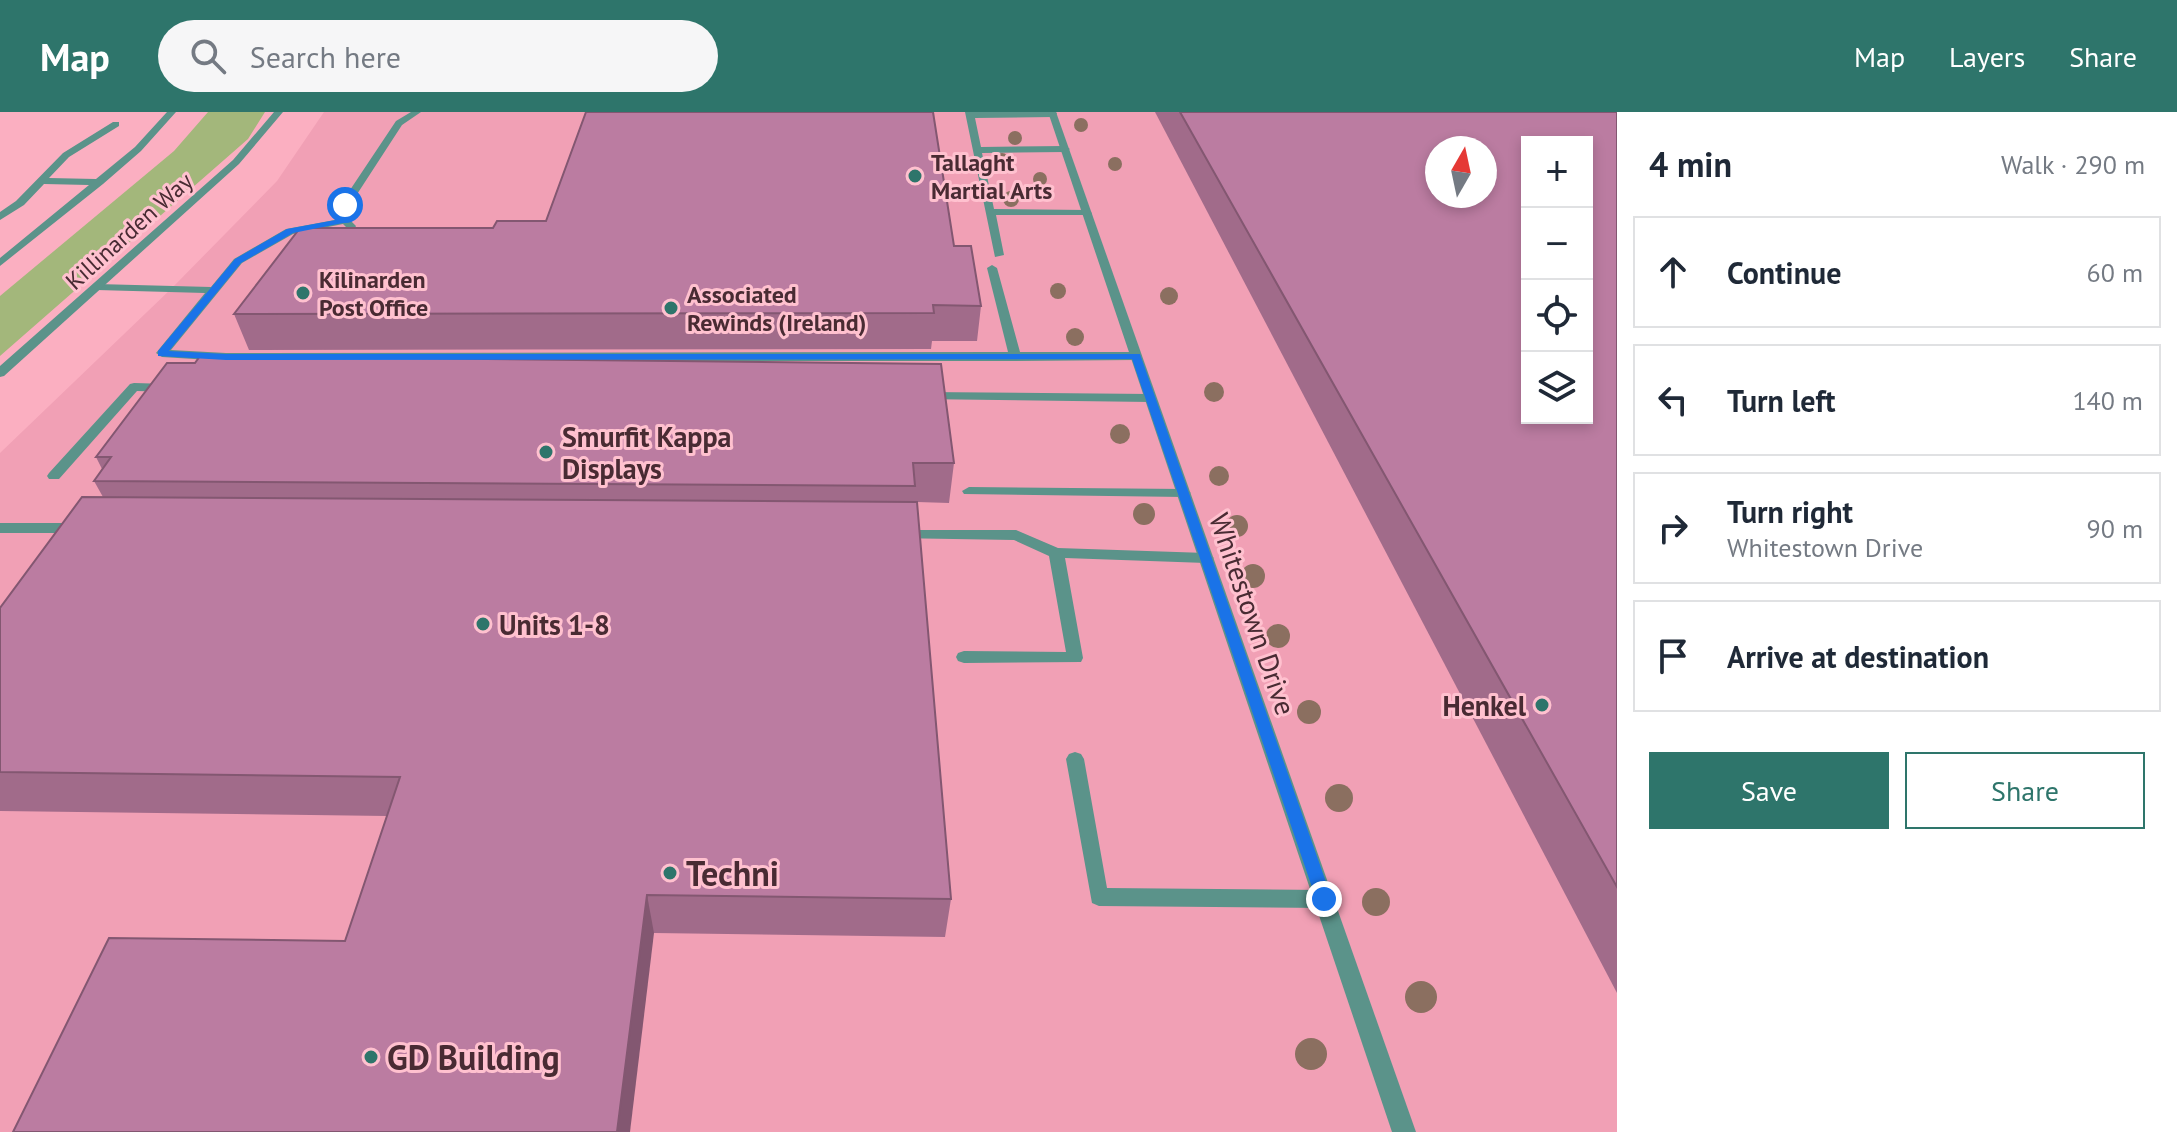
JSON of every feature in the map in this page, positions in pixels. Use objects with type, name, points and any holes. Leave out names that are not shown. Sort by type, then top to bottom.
[{"type":"street","points":[[0,263],[138,149],[172,112]]},
{"type":"street","name":"Killinarden Way","points":[[0,373],[236,162],[279,112]]},
{"type":"street","points":[[359,233],[345,221],[345,205],[399,123],[417,112]]},
{"type":"street","points":[[999,255],[969,114],[1053,113]]},
{"type":"street","name":"Whitestown Drive","points":[[1053,113],[1404,1132]]},
{"type":"street","points":[[0,217],[20,203],[66,155],[116,124]]},
{"type":"street","points":[[977,150],[1065,149]]},
{"type":"street","points":[[40,181],[100,182]]},
{"type":"street","points":[[990,212],[1087,213]]},
{"type":"street","points":[[345,221],[290,231],[238,261],[162,353],[257,357],[1136,356]]},
{"type":"street","points":[[992,268],[1015,357]]},
{"type":"street","points":[[97,287],[215,290]]},
{"type":"street","points":[[54,476],[134,387],[181,388]]},
{"type":"street","points":[[906,396],[1150,398]]},
{"type":"street","points":[[969,491],[1184,493]]},
{"type":"street","points":[[0,528],[95,529]]},
{"type":"street","points":[[889,534],[1016,535],[1056,553],[1206,558]]},
{"type":"street","points":[[964,657],[1075,658],[1056,553]]},
{"type":"street","points":[[1075,759],[1099,897],[1324,899]]},
{"type":"shaded area","points":[[324,112],[1617,112],[1617,1132],[0,1132],[0,453],[172,288],[277,181]]},
{"type":"green space","points":[[208,112],[265,112],[248,139],[0,356],[0,296],[174,151]]},
{"type":"building","points":[[586,112],[933,112],[954,246],[971,246],[981,306],[933,305],[934,313],[234,314],[300,228],[493,228],[497,221],[546,221]]},
{"type":"building","name":"Henkel","points":[[1180,112],[1617,112],[1617,887]]},
{"type":"building","name":"Smurfit Kappa Displays","points":[[200,356],[941,364],[954,463],[913,463],[915,486],[94,481],[111,457],[96,457],[167,363],[195,363]]},
{"type":"building","points":[[82,497],[917,502],[951,899],[647,895],[617,1132],[13,1132],[109,938],[345,941],[400,777],[0,772],[0,608]]},
{"type":"place","name":"Tallaght Martial Arts","points":[[915,176]]},
{"type":"place","name":"Kilinarden Post Office","points":[[303,293]]},
{"type":"place","name":"Associated Rewinds (Ireland)","points":[[671,308]]},
{"type":"place","name":"Smurfit Kappa Displays","points":[[546,452]]},
{"type":"place","name":"Units 1-8","points":[[483,624]]},
{"type":"place","name":"Henkel","points":[[1542,705]]},
{"type":"place","name":"Techni","points":[[670,873]]},
{"type":"place","name":"GD Building","points":[[371,1057]]},
{"type":"route","points":[[345,205],[345,221],[290,231],[238,261],[162,353],[226,357],[1136,356],[1324,899]]}]
